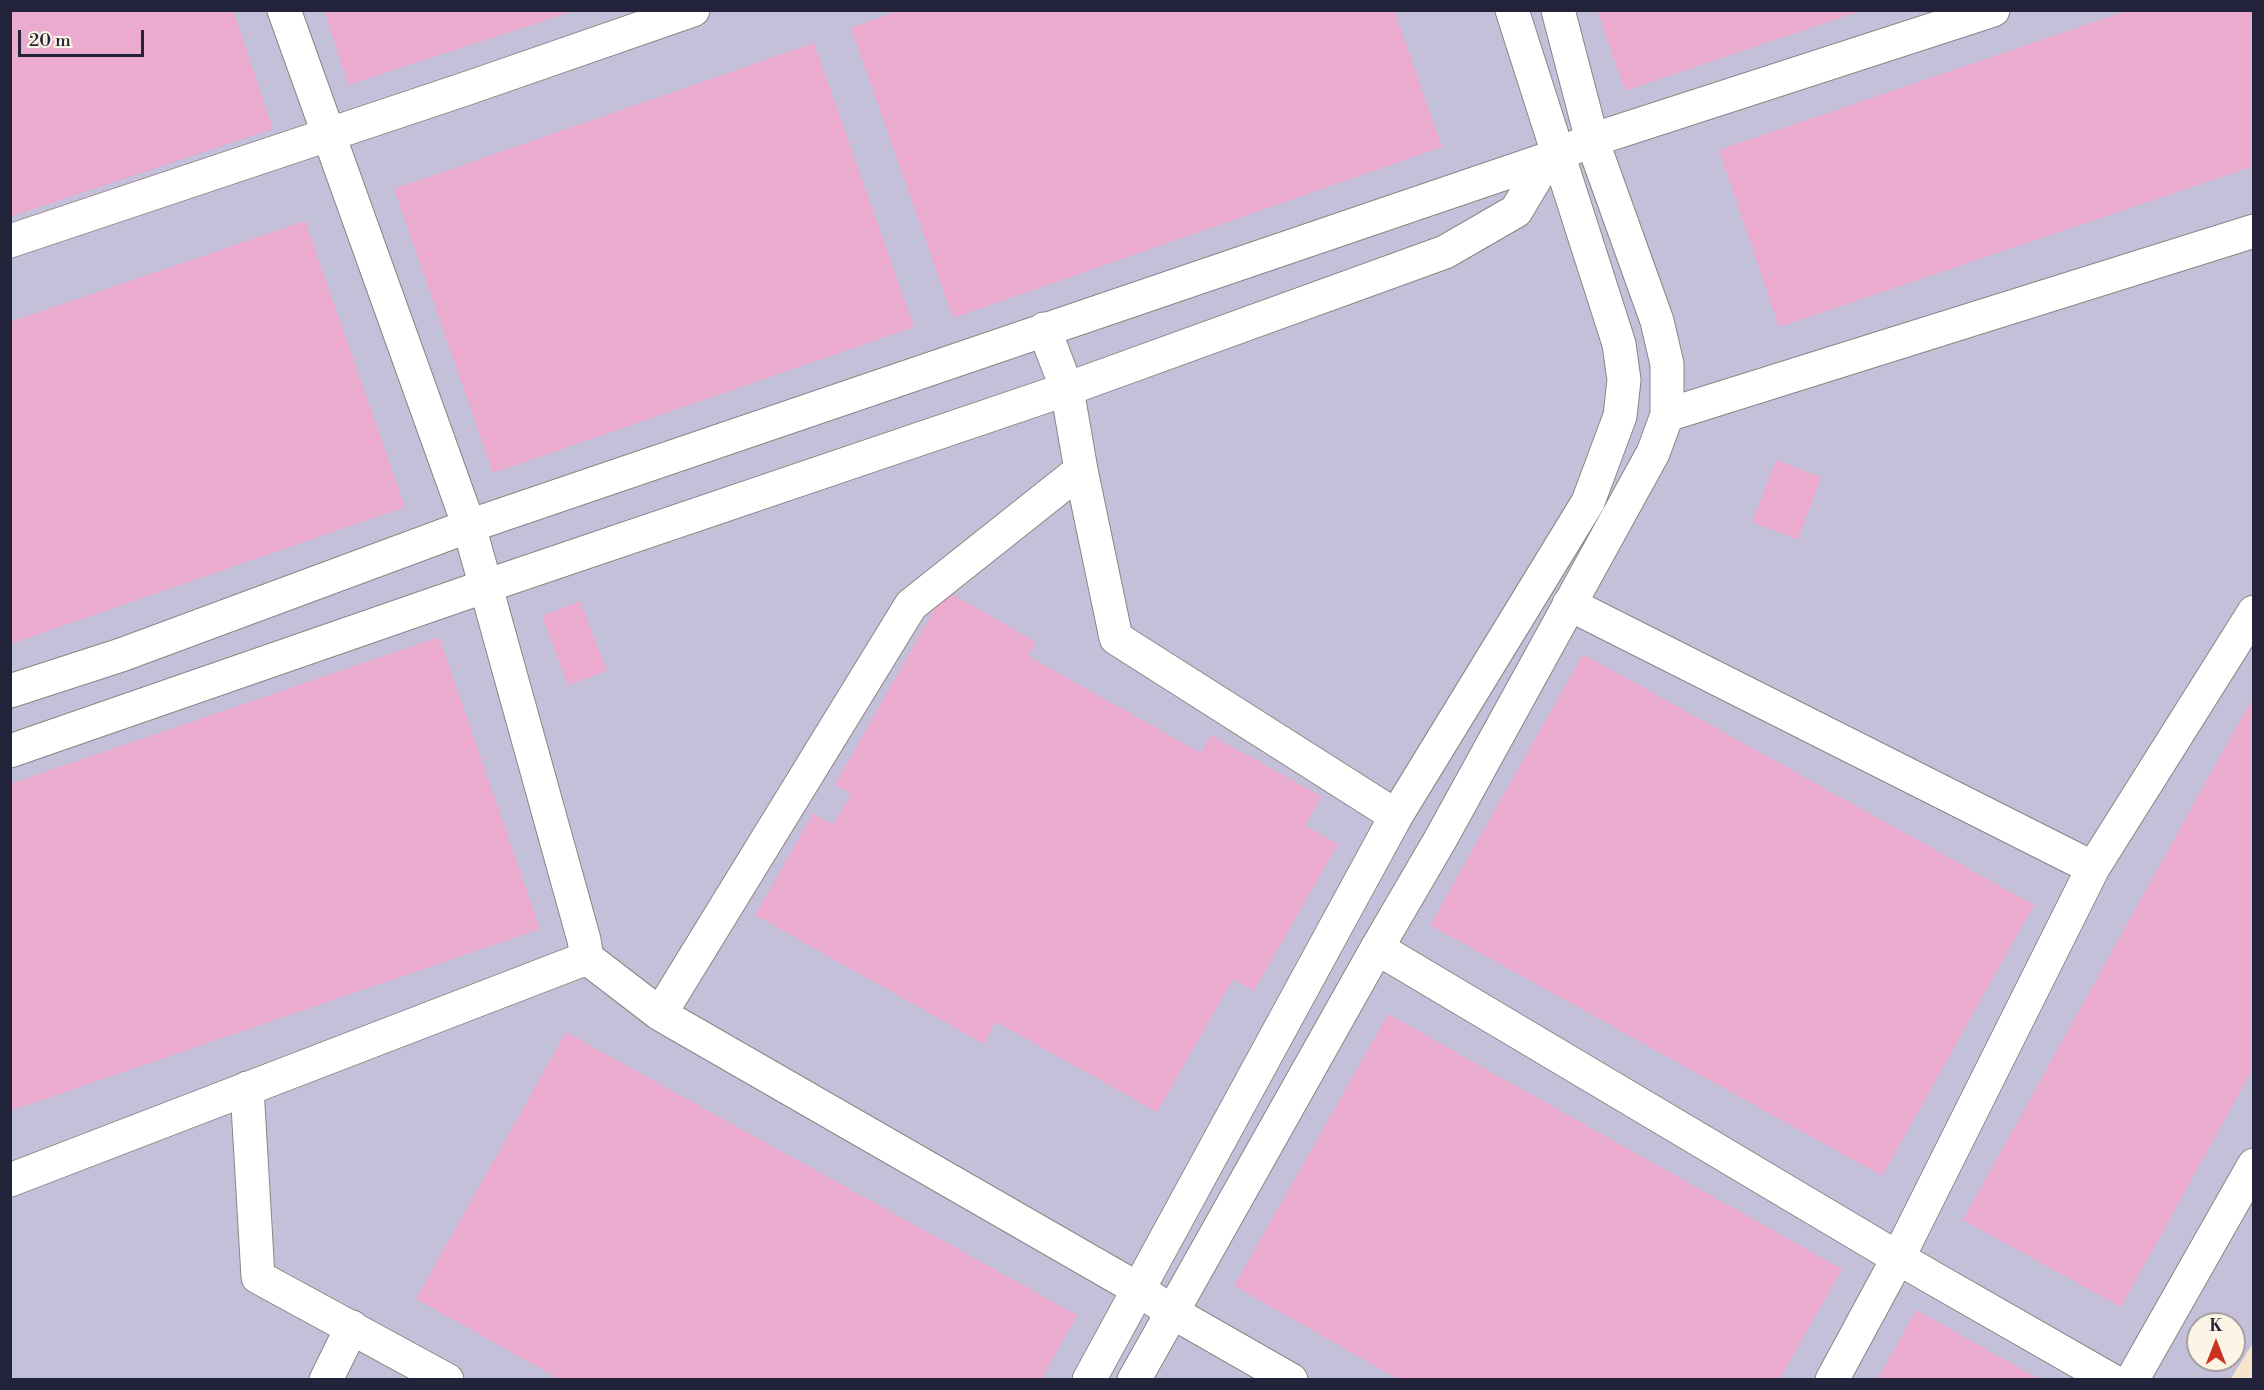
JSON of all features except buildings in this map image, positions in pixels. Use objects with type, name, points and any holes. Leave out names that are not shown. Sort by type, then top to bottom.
[{"type":"street","points":[[284,10],[469,526],[584,940],[586,958],[660,1014],[1138,1289],[1172,1312],[1291,1380]]},
{"type":"street","points":[[10,241],[693,10]]},
{"type":"street","points":[[1089,1380],[1396,816],[1588,502],[1620,416],[1624,380],[1619,344],[1553,157],[1512,10]]},
{"type":"street","points":[[1134,1380],[1440,840],[1653,453],[1666,415],[1666,364],[1657,321],[1592,140],[1558,10]]},
{"type":"street","points":[[10,691],[122,655],[469,526],[1553,157],[1592,140],[1993,10]]},
{"type":"street","points":[[10,751],[486,586],[1067,389],[1445,252],[1516,211],[1553,157]]},
{"type":"street","points":[[1666,415],[2253,231]]},
{"type":"street","points":[[1044,329],[1067,389],[1081,470],[1116,638],[1396,816]]},
{"type":"street","points":[[660,1014],[911,604],[1081,470]]},
{"type":"street","points":[[1569,604],[2093,868]]},
{"type":"street","points":[[1832,1380],[1898,1258],[2093,868],[2253,612]]},
{"type":"street","points":[[1377,948],[1898,1258],[2111,1380]]},
{"type":"street","points":[[10,1180],[586,958]]},
{"type":"street","points":[[247,1088],[258,1277],[447,1380]]},
{"type":"street","points":[[2132,1380],[2253,1165]]},
{"type":"street","points":[[326,1380],[351,1327]]},
{"type":"shaded area","points":[[10,11],[2253,11],[2253,1343],[2246,1354],[2246,1312],[2186,1312],[2186,1372],[2235,1372],[2230,1380],[11,1379]]}]
